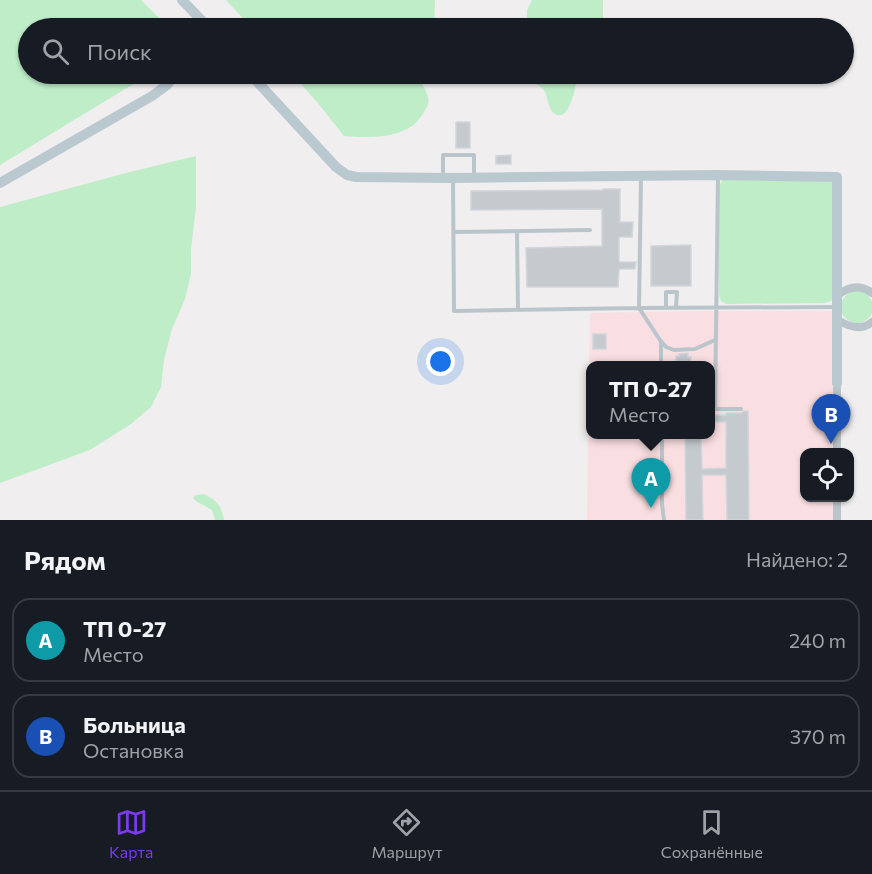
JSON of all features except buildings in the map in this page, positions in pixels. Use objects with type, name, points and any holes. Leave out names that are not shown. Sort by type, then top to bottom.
[{"type":"street","points":[[182,0],[197,18]]},
{"type":"street","points":[[0,183],[152,96],[168,84]]},
{"type":"street","points":[[259,84],[336,168],[347,175],[448,178],[641,175],[837,177],[837,448]]},
{"type":"street","points":[[838,295],[853,287],[866,288],[872,293]]},
{"type":"street","points":[[838,320],[859,327],[867,326],[872,322]]},
{"type":"street","points":[[837,502],[837,520]]},
{"type":"lane","points":[[474,178],[474,154],[443,155],[454,232],[454,311],[838,307]]},
{"type":"lane","points":[[641,175],[639,308],[666,347],[684,351],[702,347],[716,340]]},
{"type":"lane","points":[[718,175],[715,409],[741,409]]},
{"type":"lane","points":[[454,232],[590,230]]},
{"type":"lane","points":[[517,232],[518,310]]},
{"type":"lane","points":[[666,308],[666,292],[676,292],[676,308]]},
{"type":"lane","points":[[661,342],[661,361]]},
{"type":"lane","points":[[662,439],[664,520]]},
{"type":"shaded area","points":[[834,311],[833,448],[800,448],[800,502],[833,502],[833,520],[587,520],[588,439],[715,439],[715,361],[589,361],[590,313]]},
{"type":"green space","points":[[0,0],[141,0],[159,18],[18,18],[18,84],[134,84],[0,165]]},
{"type":"green space","points":[[226,0],[435,0],[434,18],[243,18]]},
{"type":"green space","points":[[532,0],[603,0],[603,18],[527,18],[527,10]]},
{"type":"green space","points":[[301,84],[422,84],[429,100],[424,112],[409,128],[377,137],[344,136]]},
{"type":"green space","points":[[536,84],[576,84],[572,101],[565,113],[560,115],[553,112],[543,89]]},
{"type":"green space","points":[[196,156],[196,207],[191,249],[191,274],[185,299],[172,329],[164,360],[161,387],[151,407],[131,424],[90,450],[0,483],[0,207]]},
{"type":"green space","points":[[725,178],[831,181],[834,186],[834,296],[831,301],[825,303],[726,304],[721,301],[719,296],[719,187]]},
{"type":"green space","points":[[857,291],[868,296],[873,307],[868,318],[857,323],[846,318],[841,307],[846,296]]},
{"type":"green space","points":[[204,494],[218,504],[224,520],[215,520],[212,510],[193,498]]},
{"type":"place","name":"Больница","points":[[831,444]]},
{"type":"place","name":"ТП 0-27","points":[[651,508]]}]
